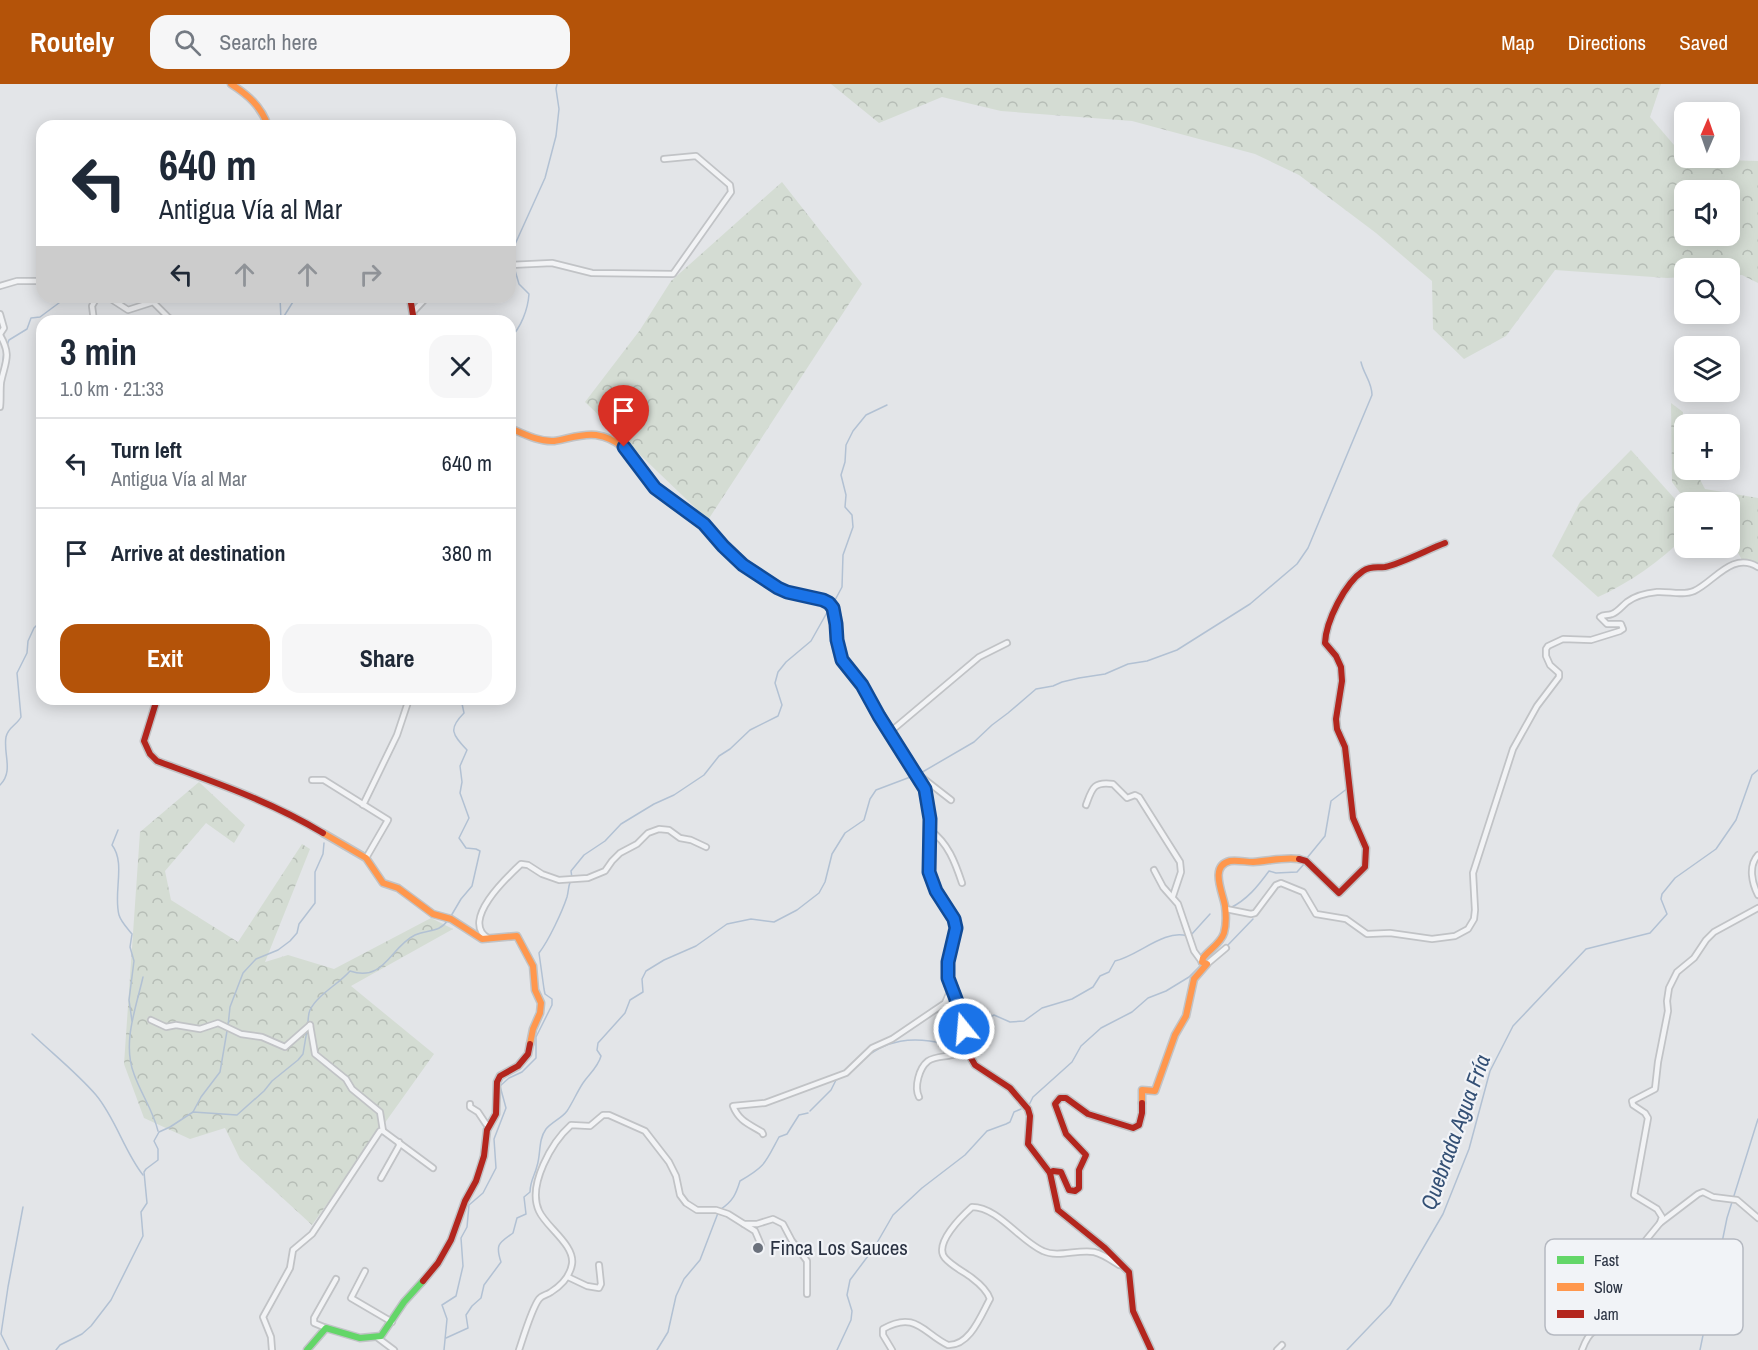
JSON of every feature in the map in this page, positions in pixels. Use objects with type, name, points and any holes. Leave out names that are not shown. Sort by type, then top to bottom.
[{"type":"street","points":[[231,84],[257,103],[266,120]]},
{"type":"street","points":[[516,265],[552,263],[592,273],[674,274],[732,189],[696,156],[664,159]]},
{"type":"street","points":[[0,286],[15,282],[36,281]]},
{"type":"street","points":[[117,303],[128,310],[150,303]]},
{"type":"street","points":[[154,303],[166,315]]},
{"type":"street","points":[[411,303],[413,315]]},
{"type":"street","points":[[413,312],[421,303]]},
{"type":"street","points":[[0,314],[4,328],[0,334],[7,348],[0,407]]},
{"type":"street","points":[[516,431],[530,437],[551,441],[595,435],[614,441],[631,454],[655,488],[704,524],[743,565],[787,592],[829,603],[835,616],[842,660],[862,685],[925,789],[928,798],[929,872],[936,891],[954,919],[956,928],[948,962],[948,978],[969,1031],[971,1058],[975,1065],[1010,1088],[1028,1108],[1030,1124],[1028,1144],[1050,1173],[1058,1210],[1105,1248],[1127,1270],[1130,1275],[1133,1311],[1150,1350]]},
{"type":"street","points":[[1205,963],[1207,952],[1223,936],[1226,909],[1218,879],[1224,865],[1230,861],[1301,859],[1306,861],[1339,893],[1365,867],[1366,848],[1353,818],[1345,747],[1335,719],[1342,674],[1336,656],[1325,643],[1325,639],[1343,589],[1366,569],[1375,566],[1384,567],[1445,543]]},
{"type":"street","points":[[1226,909],[1255,913],[1276,885],[1281,883],[1303,892],[1316,914],[1346,919],[1367,934],[1390,933],[1432,939],[1462,933],[1472,925],[1474,919],[1473,873],[1513,749],[1537,706],[1559,677],[1559,673],[1547,660],[1546,649],[1563,639],[1591,640],[1620,631],[1623,629],[1621,624],[1607,624],[1601,620],[1600,616],[1613,613],[1636,597],[1657,592],[1689,593],[1736,563],[1747,563],[1758,567]]},
{"type":"street","points":[[890,732],[979,657],[1007,643]]},
{"type":"street","points":[[157,705],[144,741],[150,754],[158,761],[238,790],[290,813],[366,858],[383,883],[398,888],[433,914],[451,919],[482,939],[514,935],[518,937],[533,966],[536,990],[542,1006],[533,1029],[526,1058],[500,1077],[497,1082],[496,1114],[490,1125],[476,1181],[465,1201],[451,1240],[438,1263],[404,1302],[384,1334],[378,1338],[362,1338],[314,1323],[314,1318],[336,1279]]},
{"type":"street","points":[[363,805],[397,735],[407,705]]},
{"type":"street","points":[[915,772],[951,800]]},
{"type":"street","points":[[312,780],[324,780],[388,821],[366,858]]},
{"type":"street","points":[[1086,805],[1094,787],[1101,784],[1113,784],[1127,798],[1135,795],[1139,797],[1180,862],[1181,872],[1173,896]]},
{"type":"street","points":[[490,939],[479,929],[485,903],[521,864],[559,880],[588,878],[605,871],[620,853],[637,844],[648,832],[659,829],[669,830],[680,838],[706,847]]},
{"type":"street","points":[[930,829],[939,836],[953,856],[962,882]]},
{"type":"street","points":[[1758,855],[1752,866],[1752,874],[1758,895]]},
{"type":"street","points":[[1154,870],[1163,887],[1178,904],[1194,951],[1205,963]]},
{"type":"street","points":[[1660,1223],[1662,1217],[1657,1209],[1634,1195],[1648,1118],[1645,1113],[1633,1105],[1632,1101],[1655,1089],[1668,1011],[1669,988],[1677,972],[1694,958],[1706,940],[1714,933],[1758,908]]},
{"type":"street","points":[[1050,1173],[1060,1172],[1069,1190],[1076,1191],[1079,1188],[1079,1170],[1086,1155],[1064,1129],[1055,1104],[1060,1098],[1066,1098],[1075,1109],[1085,1114],[1133,1128],[1139,1125],[1142,1116],[1141,1092],[1145,1089],[1155,1092],[1157,1088],[1175,1035],[1186,1016],[1194,979],[1205,963],[1226,948]]},
{"type":"street","points":[[763,1134],[737,1116],[734,1106],[765,1102],[846,1072],[872,1048],[892,1039],[945,1003],[951,989]]},
{"type":"street","points":[[151,1020],[166,1027],[176,1025],[201,1029],[218,1023],[241,1034],[262,1037],[285,1047],[310,1025],[315,1054],[346,1079],[352,1089],[380,1112],[383,1131],[433,1168]]},
{"type":"street","points":[[919,1097],[916,1085],[926,1063],[929,1060],[956,1054],[965,1037],[964,1020]]},
{"type":"street","points":[[470,1104],[470,1107],[478,1112],[486,1124],[490,1125]]},
{"type":"street","points":[[519,1350],[540,1298],[568,1277],[573,1261],[572,1254],[538,1210],[536,1199],[540,1172],[548,1154],[568,1128],[574,1125],[590,1126],[603,1115],[618,1118],[645,1131],[669,1161],[678,1182],[680,1195],[686,1203],[697,1210],[721,1211],[755,1231],[761,1245]]},
{"type":"street","points":[[272,1350],[271,1337],[263,1317],[290,1268],[293,1250],[312,1234],[380,1131],[383,1131]]},
{"type":"street","points":[[381,1178],[399,1142]]},
{"type":"street","points":[[1647,1239],[1660,1223],[1703,1192],[1713,1197],[1737,1200],[1758,1218]]},
{"type":"street","points":[[892,1350],[884,1335],[884,1329],[904,1323],[921,1326],[948,1345],[960,1343],[969,1334],[990,1299],[980,1284],[945,1257],[942,1250],[951,1231],[972,1207],[1005,1222],[1044,1252],[1096,1252],[1127,1270]]},
{"type":"street","points":[[741,1224],[757,1224],[773,1219],[783,1224],[807,1261],[807,1294]]},
{"type":"street","points":[[568,1277],[587,1286],[598,1288],[601,1284],[599,1264]]},
{"type":"street","points":[[365,1271],[351,1298],[392,1322]]},
{"type":"street","points":[[307,1350],[326,1328]]},
{"type":"street","points":[[1582,1350],[1589,1335]]},
{"type":"street","points":[[378,1338],[394,1350]]},
{"type":"street","points":[[1277,1350],[1282,1345]]},
{"type":"green space","points":[[831,84],[1661,84],[1650,117],[1674,145],[1674,168],[1740,168],[1740,160],[1758,161],[1758,283],[1740,275],[1740,258],[1674,258],[1674,278],[1555,270],[1506,336],[1464,359],[1433,329],[1432,281],[1376,233],[1299,175],[1255,154],[1132,121],[1001,111],[942,97],[879,123]]},
{"type":"green space","points":[[782,182],[862,284],[708,520],[585,402],[640,330],[671,281]]},
{"type":"green space","points":[[1671,403],[1683,412],[1683,414],[1674,414],[1674,480],[1700,480],[1705,489],[1723,492],[1680,492],[1672,482]]},
{"type":"green space","points":[[1631,450],[1674,498],[1674,546],[1644,571],[1598,597],[1552,556],[1580,502]]},
{"type":"green space","points":[[1740,495],[1758,498],[1758,565],[1742,560],[1740,556]]},
{"type":"green space","points":[[199,782],[245,825],[234,843],[206,823],[165,871],[171,900],[238,942],[302,844],[310,849],[265,962],[288,955],[334,969],[431,918],[453,929],[351,986],[434,1054],[312,1225],[240,1159],[225,1128],[190,1139],[144,1118],[124,1064],[140,832]]},
{"type":"waterway","points":[[516,242],[545,178],[556,136],[559,109],[557,84]]},
{"type":"waterway","points":[[516,274],[519,284],[529,294],[523,318],[516,330]]},
{"type":"waterway","points":[[43,315],[59,303]]},
{"type":"waterway","points":[[280,303],[281,315]]},
{"type":"waterway","points":[[285,315],[292,303]]},
{"type":"waterway","points":[[7,345],[9,340],[27,329],[31,318],[36,317]]},
{"type":"waterway","points":[[2,368],[4,352]]},
{"type":"waterway","points":[[919,774],[974,742],[1036,689],[1105,674],[1128,664],[1147,661],[1177,650],[1250,604],[1297,564],[1308,548],[1372,395],[1371,386],[1361,362]]},
{"type":"waterway","points":[[834,602],[842,587],[843,555],[853,527],[852,515],[845,507],[846,495],[841,475],[845,462],[846,445],[853,431],[866,415],[887,405]]},
{"type":"waterway","points":[[444,1350],[447,1319],[442,1305],[456,1296],[463,1266],[461,1238],[467,1227],[469,1205],[483,1193],[496,1168],[494,1139],[506,1108],[500,1086],[509,1078],[522,1072],[536,1058],[536,1037],[552,1005],[552,999],[545,994],[539,953],[551,934],[565,903],[572,878],[571,871],[584,855],[605,841],[621,824],[674,795],[704,775],[719,756],[750,730],[778,716],[782,705],[775,683],[778,672],[786,662],[811,641],[829,609]]},
{"type":"waterway","points":[[0,785],[7,768],[6,737],[21,717],[17,673],[36,626]]},
{"type":"waterway","points":[[451,916],[472,886],[480,851],[466,848],[459,838],[469,818],[460,793],[462,782],[460,766],[467,750],[454,732],[456,723],[464,713],[462,705]]},
{"type":"waterway","name":"Quebrada Agua Fría","points":[[1347,1350],[1390,1305],[1443,1214],[1469,1149],[1490,1071],[1513,1026],[1586,949],[1650,933],[1667,914],[1661,899],[1662,894],[1675,878],[1716,849],[1736,820],[1752,775],[1758,770]]},
{"type":"waterway","points":[[446,1338],[468,1328],[466,1315],[481,1298],[484,1285],[501,1262],[498,1251],[500,1244],[513,1233],[517,1218],[526,1214],[524,1197],[530,1192],[543,1133],[567,1111],[583,1083],[596,1067],[601,1056],[597,1050],[598,1043],[625,1013],[630,1000],[643,992],[642,979],[646,971],[696,946],[727,924],[751,919],[774,922],[797,910],[819,893],[825,882],[832,854],[845,833],[864,820],[870,799],[876,790],[913,776]]},
{"type":"waterway","points":[[1307,858],[1325,836],[1331,801],[1348,788]]},
{"type":"waterway","points":[[118,830],[112,845],[116,852],[119,869],[117,897],[119,915],[132,934],[130,947],[134,961],[129,1000],[132,1021]]},
{"type":"waterway","points":[[228,1026],[230,1007],[243,973],[256,959],[278,950],[290,941],[297,933],[299,924],[315,903],[315,872],[323,854],[324,843]]},
{"type":"waterway","points":[[1230,908],[1247,897],[1269,871],[1297,872],[1305,863]]},
{"type":"waterway","points":[[1191,935],[1210,914]]},
{"type":"waterway","points":[[1226,947],[1253,919]]},
{"type":"waterway","points":[[308,1025],[309,1013],[314,1004],[350,971],[362,973],[379,968],[406,940],[437,929],[448,920]]},
{"type":"waterway","points":[[970,1028],[994,1015],[1010,1022],[1024,1021],[1042,1008],[1072,999],[1093,987],[1100,976],[1109,972],[1115,961],[1169,936],[1187,936]]},
{"type":"waterway","points":[[1029,1105],[1033,1097],[1072,1062],[1081,1046],[1101,1028],[1132,1012],[1148,998],[1166,991],[1189,977],[1201,965]]},
{"type":"waterway","points":[[143,977],[131,1026],[129,1050],[134,1074],[158,1131]]},
{"type":"waterway","points":[[56,1350],[60,1345],[82,1334],[91,1326],[111,1300],[143,1236],[141,1212],[147,1203],[144,1172],[158,1160],[158,1149],[154,1141],[159,1132],[193,1112],[237,1115],[303,1054],[307,1030]]},
{"type":"waterway","points":[[193,1112],[220,1072],[227,1031]]},
{"type":"waterway","points":[[32,1034],[96,1095],[143,1175]]},
{"type":"waterway","points":[[861,1061],[880,1048],[900,1041],[922,1040],[945,1044],[949,1038],[962,1036]]},
{"type":"waterway","points":[[810,1111],[831,1090],[836,1080],[844,1076]]},
{"type":"waterway","points":[[837,1350],[851,1320],[852,1311],[847,1295],[850,1280],[874,1248],[893,1215],[922,1188],[965,1155],[987,1131],[1010,1122],[1014,1112],[1021,1109]]},
{"type":"waterway","points":[[721,1209],[734,1197],[740,1181],[764,1163],[779,1137],[787,1134],[799,1115],[808,1113]]},
{"type":"waterway","points":[[1723,1239],[1727,1218],[1758,1119]]},
{"type":"waterway","points":[[9,1350],[1,1334],[23,1207]]},
{"type":"waterway","points":[[657,1350],[668,1332],[676,1296],[684,1279],[700,1260],[718,1213]]},
{"type":"waterway","points":[[1700,1350],[1703,1335]]},
{"type":"traffic: fast","points":[[708,529],[734,557],[766,582],[788,592],[829,603],[833,608],[842,659],[862,685],[888,730]]},
{"type":"traffic: fast","points":[[307,1350],[326,1328],[360,1338],[381,1336],[404,1302],[423,1281]]},
{"type":"traffic: slow","points":[[231,84],[253,102],[265,120]]},
{"type":"traffic: slow","points":[[516,430],[548,441],[586,435],[608,438],[625,449],[657,489],[697,518],[708,529]]},
{"type":"traffic: slow","points":[[888,730],[925,789],[930,819],[930,876],[936,891],[954,919],[956,928],[949,956]]},
{"type":"traffic: slow","points":[[323,833],[366,858],[383,883],[398,888],[433,914],[451,919],[482,939],[517,936],[533,966],[535,990],[541,1003],[530,1044]]},
{"type":"traffic: slow","points":[[1142,1103],[1142,1090],[1155,1091],[1175,1035],[1186,1016],[1194,979],[1207,964],[1202,962],[1203,958],[1218,943],[1224,933],[1226,913],[1219,880],[1220,868],[1230,861],[1299,859]]},
{"type":"traffic: jam","points":[[411,303],[413,315]]},
{"type":"traffic: jam","points":[[1299,859],[1306,861],[1339,893],[1365,867],[1366,848],[1353,818],[1345,747],[1337,729],[1336,719],[1342,681],[1341,667],[1336,656],[1325,643],[1329,624],[1338,603],[1350,584],[1363,571],[1406,560],[1445,543]]},
{"type":"traffic: jam","points":[[155,705],[144,741],[150,754],[157,761],[262,802],[323,833]]},
{"type":"traffic: jam","points":[[949,956],[948,979],[969,1031],[971,1058],[975,1065],[1010,1088],[1028,1109],[1030,1116],[1028,1144],[1050,1173],[1058,1210],[1105,1248],[1129,1272],[1133,1311],[1151,1350]]},
{"type":"traffic: jam","points":[[423,1281],[438,1263],[451,1240],[465,1201],[476,1181],[484,1156],[487,1130],[496,1114],[497,1082],[500,1076],[518,1066],[528,1054],[530,1044]]},
{"type":"traffic: jam","points":[[1050,1173],[1061,1172],[1069,1190],[1075,1191],[1079,1188],[1079,1170],[1086,1155],[1066,1134],[1055,1104],[1060,1098],[1066,1098],[1088,1114],[1133,1128],[1139,1125],[1142,1103]]},
{"type":"place","name":"Finca Los Sauces","points":[[758,1248]]},
{"type":"route","points":[[624,447],[655,488],[704,524],[743,565],[778,588],[800,596],[823,600],[833,608],[842,660],[862,685],[925,789],[928,798],[929,872],[936,891],[954,919],[955,938],[947,971],[953,996],[964,1020],[964,1029]]}]
